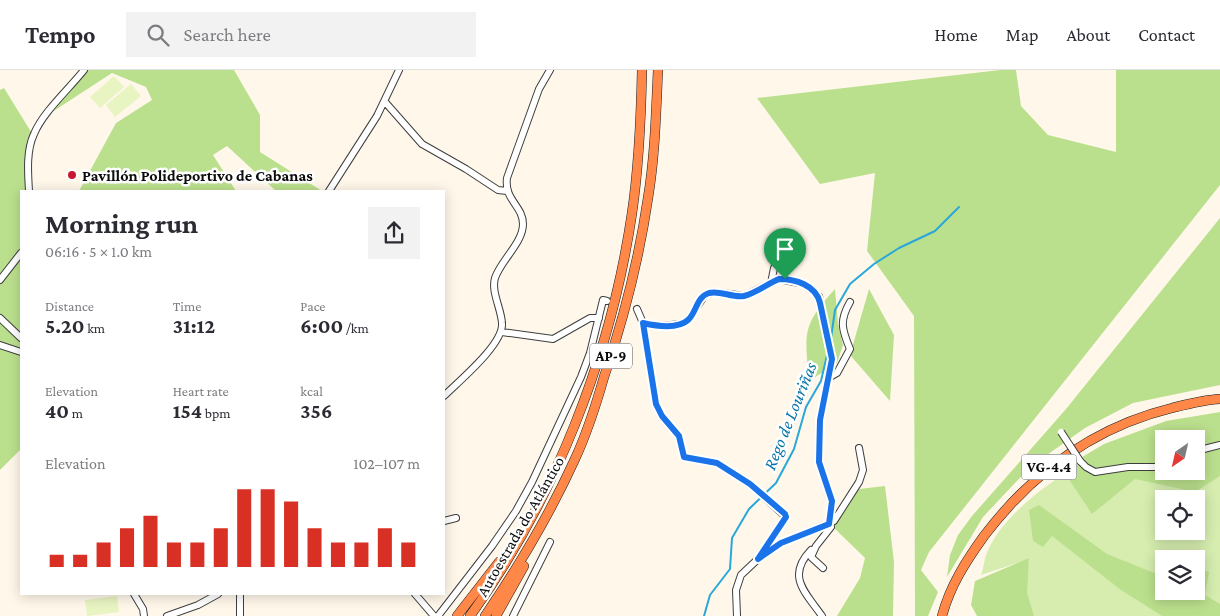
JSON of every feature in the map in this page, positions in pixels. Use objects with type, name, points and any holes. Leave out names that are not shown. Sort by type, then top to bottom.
[{"type":"highway","name":"Autoestrada do Atlántico","points":[[470,616],[528,524],[563,453],[606,335],[624,261],[632,212],[640,138],[642,70]]},
{"type":"highway","name":"Autoestrada do Atlántico","points":[[485,616],[516,569],[558,497],[590,423],[621,328],[632,286],[649,197],[654,150],[658,70]]},
{"type":"highway","name":"VG-4.4","points":[[942,616],[957,575],[975,548],[1005,508],[1044,470],[1082,444],[1112,428],[1155,412],[1205,400],[1220,399]]},
{"type":"highway","points":[[496,616],[515,586],[558,497]]},
{"type":"highway","points":[[457,616],[528,524]]},
{"type":"street","points":[[29,190],[28,162],[33,134],[41,121],[84,70]]},
{"type":"street","points":[[330,190],[385,102],[399,70]]},
{"type":"street","points":[[445,395],[493,346],[502,332],[502,320],[496,295],[495,278],[521,232],[523,222],[521,214],[506,191],[507,178],[539,89],[550,70]]},
{"type":"street","points":[[385,102],[422,144],[498,190],[506,191]]},
{"type":"street","points":[[770,283],[774,268],[790,243]]},
{"type":"street","points":[[0,280],[20,254]]},
{"type":"street","points":[[643,323],[661,326],[681,324],[688,320],[705,295],[715,292],[744,296],[779,279],[804,284],[819,296],[832,354],[830,377],[824,393],[820,420],[819,462],[832,501],[829,524],[831,527],[809,552],[798,569],[799,583],[822,616]]},
{"type":"street","points":[[416,595],[436,616],[492,546],[520,504],[571,403],[590,353],[603,300],[607,301]]},
{"type":"street","points":[[830,377],[837,373],[850,349],[842,330],[845,311],[850,302]]},
{"type":"street","points":[[637,309],[643,323],[656,404],[662,416],[679,436],[684,457],[717,463],[764,495],[786,517],[758,559]]},
{"type":"street","points":[[0,318],[20,337]]},
{"type":"street","points":[[502,332],[553,339],[590,318],[599,318]]},
{"type":"street","points":[[0,346],[20,352]]},
{"type":"street","points":[[1061,432],[1080,461],[1095,472],[1128,467],[1155,467]]},
{"type":"street","points":[[1205,449],[1220,445]]},
{"type":"street","points":[[737,616],[736,590],[741,575],[758,559],[781,543],[834,521],[859,482],[863,470],[859,448]]},
{"type":"street","points":[[445,521],[456,518]]},
{"type":"street","points":[[513,616],[550,542]]},
{"type":"street","points":[[816,546],[811,557],[823,568]]},
{"type":"street","points":[[135,595],[143,609],[144,616]]},
{"type":"street","points":[[167,616],[198,606],[216,595]]},
{"type":"street","points":[[240,595],[240,616]]},
{"type":"green space","points":[[84,70],[234,70],[260,115],[260,152],[320,190],[275,190],[227,146],[213,155],[235,190],[80,190],[116,123],[152,100],[146,87],[112,73],[46,116]]},
{"type":"green space","points":[[1000,70],[1016,70],[1021,106],[1048,135],[1116,152],[1116,70],[1220,70],[1220,185],[929,552],[921,570],[938,592],[928,616],[915,616],[914,316],[867,251],[875,173],[820,184],[757,98]]},
{"type":"green space","points":[[114,76],[124,87],[100,108],[90,97]]},
{"type":"green space","points":[[131,84],[141,96],[115,117],[106,105]]},
{"type":"green space","points":[[4,88],[33,135],[29,190],[20,190],[20,450],[0,470],[0,90]]},
{"type":"green space","points":[[1220,218],[1220,385],[1133,403],[1085,428],[1030,467],[983,517],[947,577],[950,555],[958,535],[972,516],[1066,409]]},
{"type":"green space","points":[[835,289],[838,324],[843,345],[837,363],[809,381],[808,331],[816,312]]},
{"type":"green space","points":[[869,289],[894,335],[890,401],[850,355]]},
{"type":"green space","points":[[1220,412],[1220,476],[1198,490],[1186,490],[1135,479],[1092,514],[1062,469],[1104,444],[1166,421]]},
{"type":"green space","points":[[1075,468],[1155,476],[1155,480],[1205,480],[1205,471],[1220,468],[1220,616],[1023,616],[1029,559],[981,575],[985,558],[1002,528],[1024,504],[1050,483]]},
{"type":"green space","points":[[885,486],[894,562],[893,616],[837,616],[860,578],[865,558],[832,526],[859,489]]},
{"type":"green space","points":[[1039,505],[1107,554],[1155,573],[1155,600],[1205,600],[1205,595],[1220,604],[1220,616],[1162,616],[1121,590],[1052,536],[1043,547],[1033,541],[1029,510]]},
{"type":"green space","points":[[1029,558],[1027,593],[1034,616],[977,616],[971,605],[975,581]]},
{"type":"green space","points":[[1205,570],[1209,572],[1205,595]]},
{"type":"green space","points":[[117,596],[119,612],[87,616],[85,600]]},
{"type":"waterway","name":"Rego de Louriñas","points":[[831,338],[835,310],[850,284],[874,264],[899,248],[935,231],[959,207]]},
{"type":"waterway","name":"Rego de Louriñas","points":[[704,616],[710,595],[730,569],[732,538],[749,509],[776,483],[794,449],[806,407],[821,381],[828,351]]},
{"type":"place","name":"Pavillón Polideportivo de Cabanas","points":[[72,175]]},
{"type":"route","points":[[785,279],[810,287],[819,296],[824,326],[832,354],[830,377],[824,393],[820,420],[819,462],[820,470],[829,489],[832,501],[831,515],[829,524],[781,543],[758,559],[786,517],[785,514],[750,484],[717,463],[684,457],[679,436],[662,416],[656,404],[643,323],[656,326],[681,324],[688,320],[700,299],[705,295],[715,292],[744,296],[774,281],[785,279]]}]
